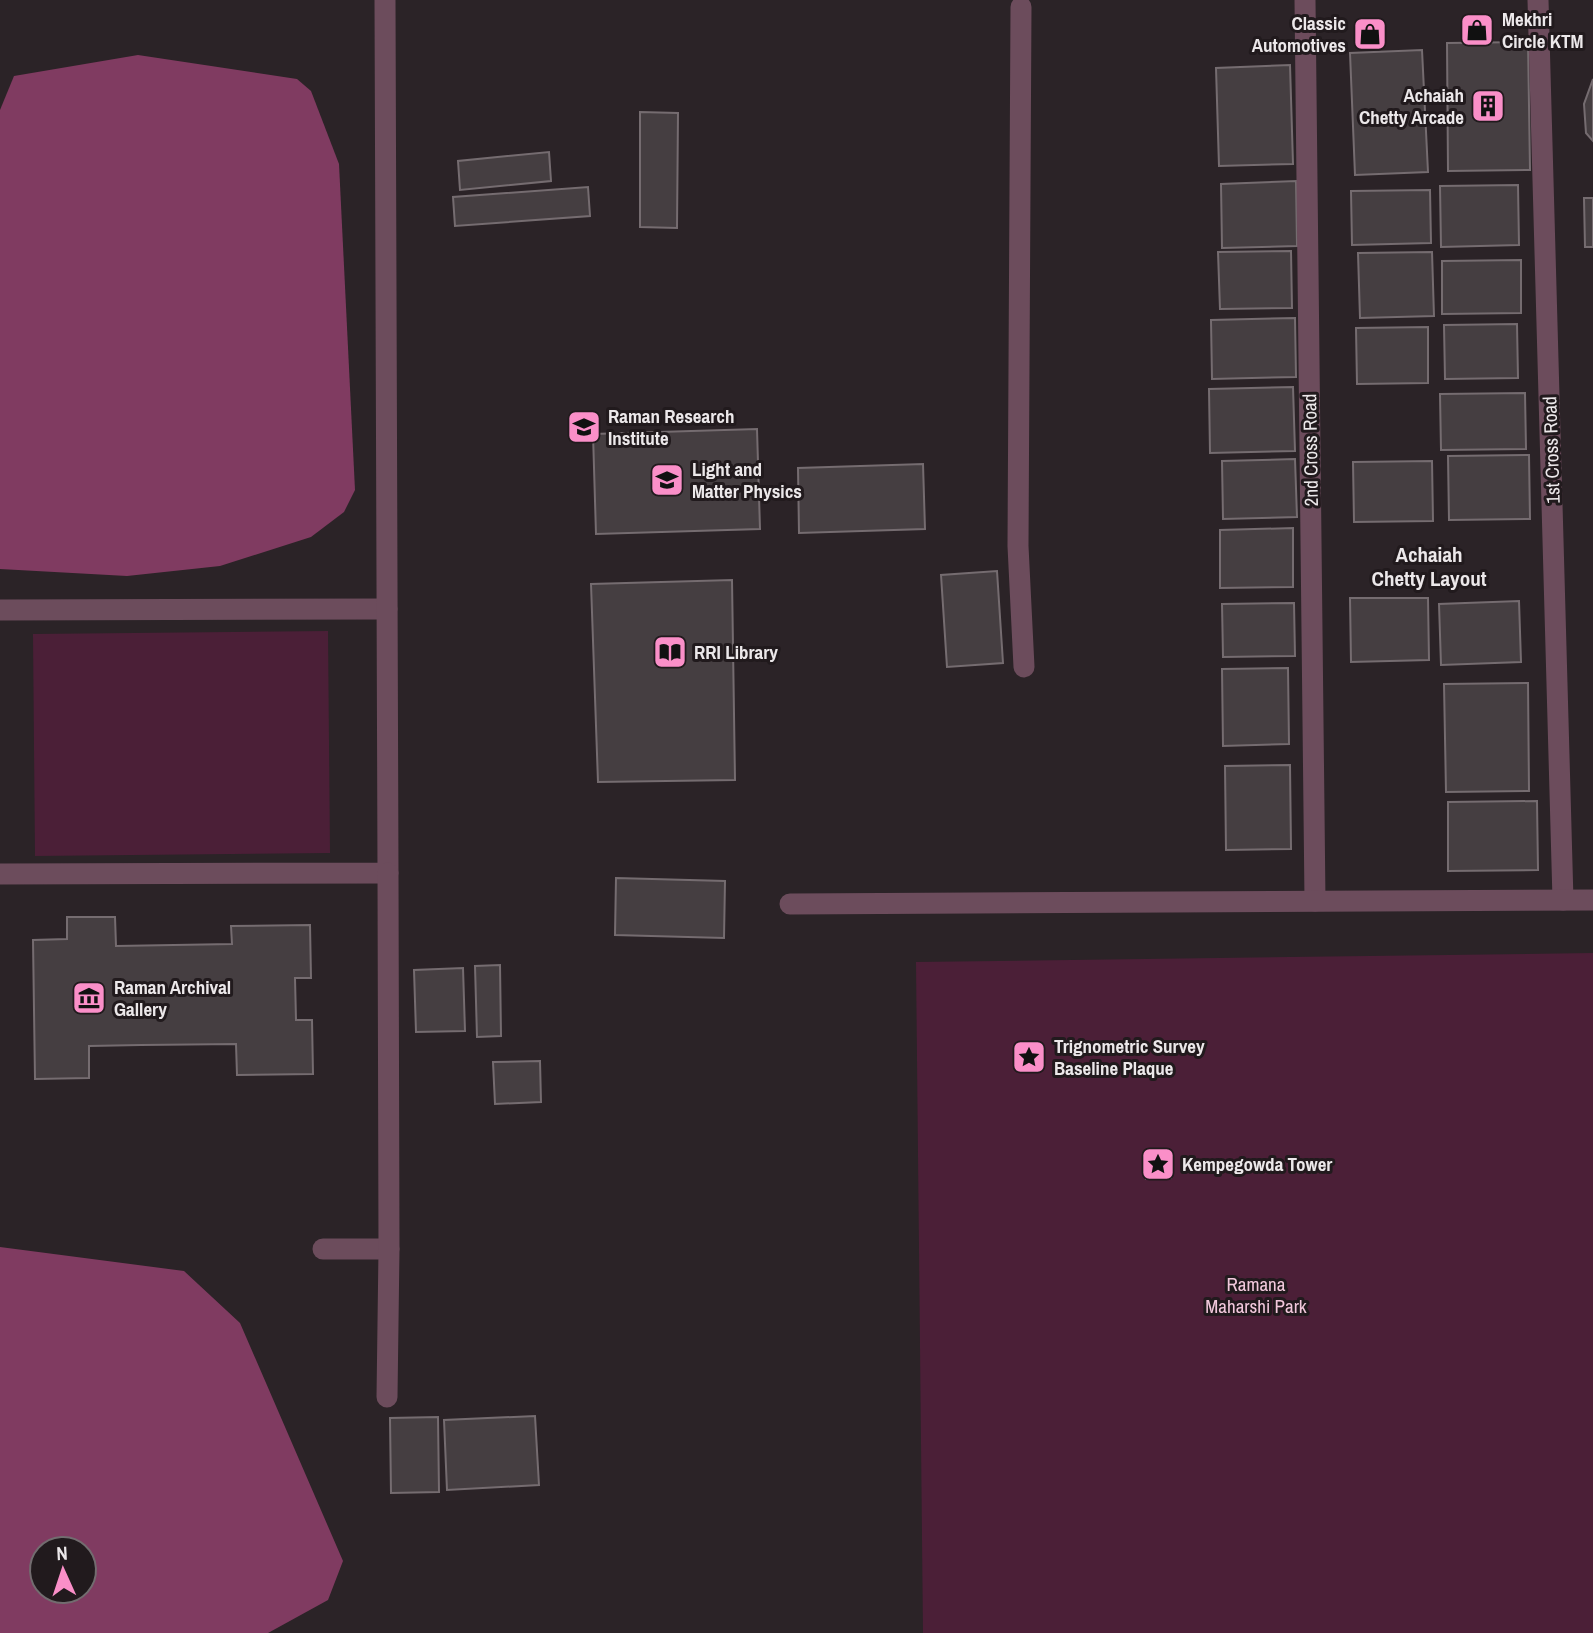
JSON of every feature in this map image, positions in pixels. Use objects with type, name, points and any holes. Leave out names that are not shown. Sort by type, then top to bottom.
[{"type":"street","points":[[385,0],[389,1249],[387,1397]]},
{"type":"street","name":"2nd Cross Road","points":[[1305,0],[1315,901]]},
{"type":"street","name":"1st Cross Road","points":[[1538,0],[1563,900]]},
{"type":"street","points":[[1021,7],[1018,546],[1024,667]]},
{"type":"street","points":[[0,610],[387,609]]},
{"type":"street","points":[[0,874],[388,873]]},
{"type":"street","points":[[790,904],[1593,900]]},
{"type":"street","points":[[323,1249],[389,1249]]},
{"type":"green space","points":[[328,631],[330,853],[35,856],[33,634]]},
{"type":"green space","name":"Ramana Maharshi Park","points":[[1593,953],[1593,1633],[923,1633],[916,962]]},
{"type":"shaded area","points":[[138,55],[297,79],[311,91],[339,164],[355,490],[344,512],[311,537],[220,566],[127,576],[0,569],[0,110],[14,76]]},
{"type":"shaded area","points":[[0,1247],[184,1271],[240,1323],[343,1561],[328,1600],[268,1633],[0,1633]]},
{"type":"building","name":"Achaiah Chetty Arcade","points":[[1528,42],[1530,170],[1448,171],[1447,43]]},
{"type":"building","points":[[1422,50],[1428,172],[1355,175],[1350,53]]},
{"type":"building","points":[[1290,65],[1293,164],[1219,166],[1216,68]]},
{"type":"building","points":[[1593,79],[1593,141],[1586,133],[1584,104]]},
{"type":"building","points":[[640,112],[678,113],[677,228],[640,227]]},
{"type":"building","points":[[549,152],[551,181],[460,190],[458,161]]},
{"type":"building","points":[[1296,181],[1297,246],[1222,248],[1221,184]]},
{"type":"building","points":[[1518,185],[1519,245],[1441,247],[1440,186]]},
{"type":"building","points":[[588,187],[590,216],[455,226],[453,197]]},
{"type":"building","points":[[1430,190],[1431,243],[1352,245],[1351,191]]},
{"type":"building","points":[[1584,198],[1593,198],[1593,247],[1585,247]]},
{"type":"building","points":[[1291,251],[1292,308],[1220,309],[1218,252]]},
{"type":"building","points":[[1432,252],[1434,316],[1360,318],[1358,253]]},
{"type":"building","points":[[1521,260],[1521,313],[1442,314],[1442,261]]},
{"type":"building","points":[[1295,318],[1296,377],[1212,379],[1211,320]]},
{"type":"building","points":[[1517,324],[1518,378],[1445,379],[1444,325]]},
{"type":"building","points":[[1428,327],[1428,383],[1357,384],[1356,328]]},
{"type":"building","points":[[1293,387],[1295,451],[1210,453],[1209,389]]},
{"type":"building","points":[[1525,393],[1526,449],[1441,450],[1440,394]]},
{"type":"building","points":[[757,429],[760,529],[596,534],[593,434]]},
{"type":"building","points":[[1529,455],[1530,519],[1449,520],[1448,456]]},
{"type":"building","points":[[1295,459],[1297,517],[1223,519],[1222,461]]},
{"type":"building","points":[[1432,461],[1433,521],[1354,522],[1353,462]]},
{"type":"building","points":[[923,464],[925,529],[799,533],[798,468]]},
{"type":"building","points":[[1293,528],[1293,587],[1220,588],[1220,530]]},
{"type":"building","points":[[997,571],[1003,663],[947,667],[941,575]]},
{"type":"building","name":"RRI Library","points":[[732,580],[735,780],[598,782],[591,584]]},
{"type":"building","points":[[1350,598],[1428,598],[1429,660],[1351,662]]},
{"type":"building","points":[[1519,601],[1521,662],[1441,665],[1439,604]]},
{"type":"building","points":[[1294,603],[1295,656],[1223,657],[1222,604]]},
{"type":"building","points":[[1288,668],[1289,744],[1223,746],[1222,669]]},
{"type":"building","points":[[1528,683],[1529,791],[1446,792],[1444,684]]},
{"type":"building","points":[[1290,765],[1291,849],[1226,850],[1225,766]]},
{"type":"building","points":[[1537,801],[1538,870],[1448,871],[1448,802]]},
{"type":"building","points":[[616,878],[725,881],[724,938],[615,935]]},
{"type":"building","points":[[67,917],[115,917],[116,946],[232,944],[231,926],[310,925],[311,978],[295,978],[296,1020],[312,1020],[313,1074],[237,1075],[236,1044],[141,1045],[89,1046],[89,1078],[35,1079],[33,940],[67,939]]},
{"type":"building","points":[[500,965],[501,1036],[477,1037],[475,966]]},
{"type":"building","points":[[463,968],[465,1031],[416,1032],[414,970]]},
{"type":"building","points":[[540,1061],[541,1102],[495,1104],[493,1062]]},
{"type":"building","points":[[1145,1152],[1170,1152],[1171,1178],[1146,1179]]},
{"type":"building","points":[[535,1416],[539,1485],[447,1490],[444,1420]]},
{"type":"building","points":[[438,1417],[439,1492],[391,1493],[390,1418]]},
{"type":"place","name":"Mekhri Circle KTM","points":[[1477,30]]},
{"type":"place","name":"Classic Automotives","points":[[1370,34]]},
{"type":"place","name":"Achaiah Chetty Arcade","points":[[1488,106]]},
{"type":"place","name":"Raman Research Institute","points":[[584,427]]},
{"type":"place","name":"Light and Matter Physics","points":[[667,480]]},
{"type":"place","name":"RRI Library","points":[[670,652]]},
{"type":"place","name":"Raman Archival Gallery","points":[[89,998]]},
{"type":"place","name":"Trignometric Survey Baseline Plaque","points":[[1029,1057]]},
{"type":"place","name":"Kempegowda Tower","points":[[1158,1164]]},
{"type":"district","name":"Achaiah Chetty Layout","points":[[1429,567]]}]
